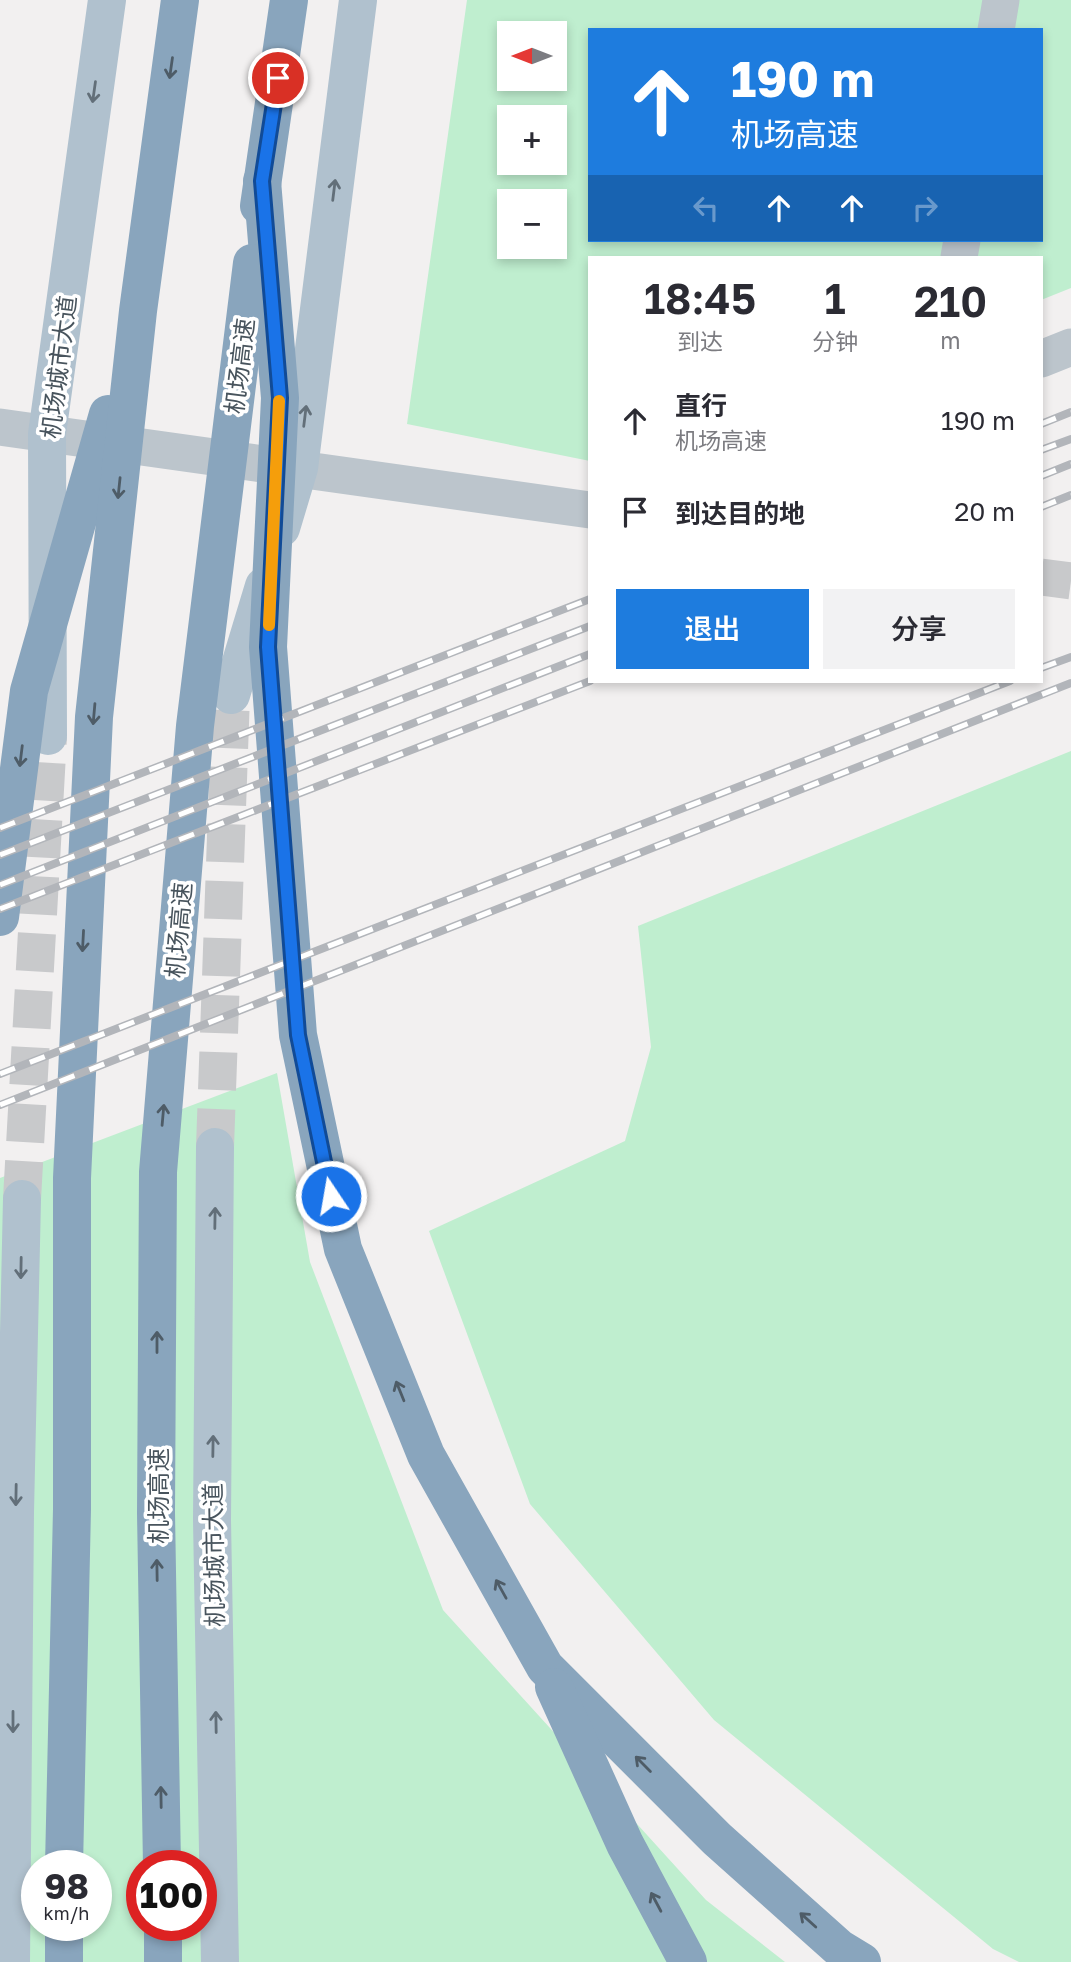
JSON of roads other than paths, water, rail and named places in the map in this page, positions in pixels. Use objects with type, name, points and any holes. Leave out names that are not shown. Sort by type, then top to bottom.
[{"type":"highway","points":[[64,1850],[72,1509],[72,1164],[94,717],[138,311],[180,0]]},
{"type":"highway","name":"机场高速","points":[[162,1850],[156,1513],[158,1172],[195,726],[262,181],[289,0]]},
{"type":"highway","points":[[262,181],[280,398],[268,647],[298,1035],[343,1249],[426,1455],[545,1667],[625,1844],[688,1962]]},
{"type":"highway","points":[[0,917],[29,691],[138,311]]},
{"type":"highway","points":[[545,1667],[718,1839],[839,1948],[862,1962]]},
{"type":"highway","points":[[64,1941],[64,1962]]},
{"type":"highway","points":[[163,1941],[163,1962]]},
{"type":"main road","name":"机场城市大道","points":[[48,736],[47,434],[107,0]]},
{"type":"main road","points":[[232,695],[299,468],[358,0]]},
{"type":"main road","name":"机场城市大道","points":[[215,1147],[212,1520],[220,1962]]},
{"type":"main road","points":[[11,1962],[15,1513],[22,1199]]},
{"type":"street","points":[[996,28],[1001,0]]},
{"type":"street","points":[[1043,358],[1071,347]]},
{"type":"street","points":[[0,427],[588,510]]},
{"type":"tunnel","points":[[1043,577],[1071,581]]},
{"type":"tunnel","points":[[215,1147],[231,695]]},
{"type":"tunnel","points":[[22,1199],[48,736]]},
{"type":"railway","points":[[1043,423],[1071,412]]},
{"type":"railway","points":[[1043,449],[1071,439]]},
{"type":"railway","points":[[1043,475],[1071,464]]},
{"type":"railway","points":[[1043,506],[1071,495]]},
{"type":"railway","points":[[0,828],[588,600]]},
{"type":"railway","points":[[0,855],[588,627]]},
{"type":"railway","points":[[0,885],[588,655]]},
{"type":"railway","points":[[1043,667],[1071,657]]},
{"type":"railway","points":[[0,909],[588,682]]},
{"type":"railway","points":[[0,1074],[1005,683]]},
{"type":"railway","points":[[0,1105],[1071,683]]}]
